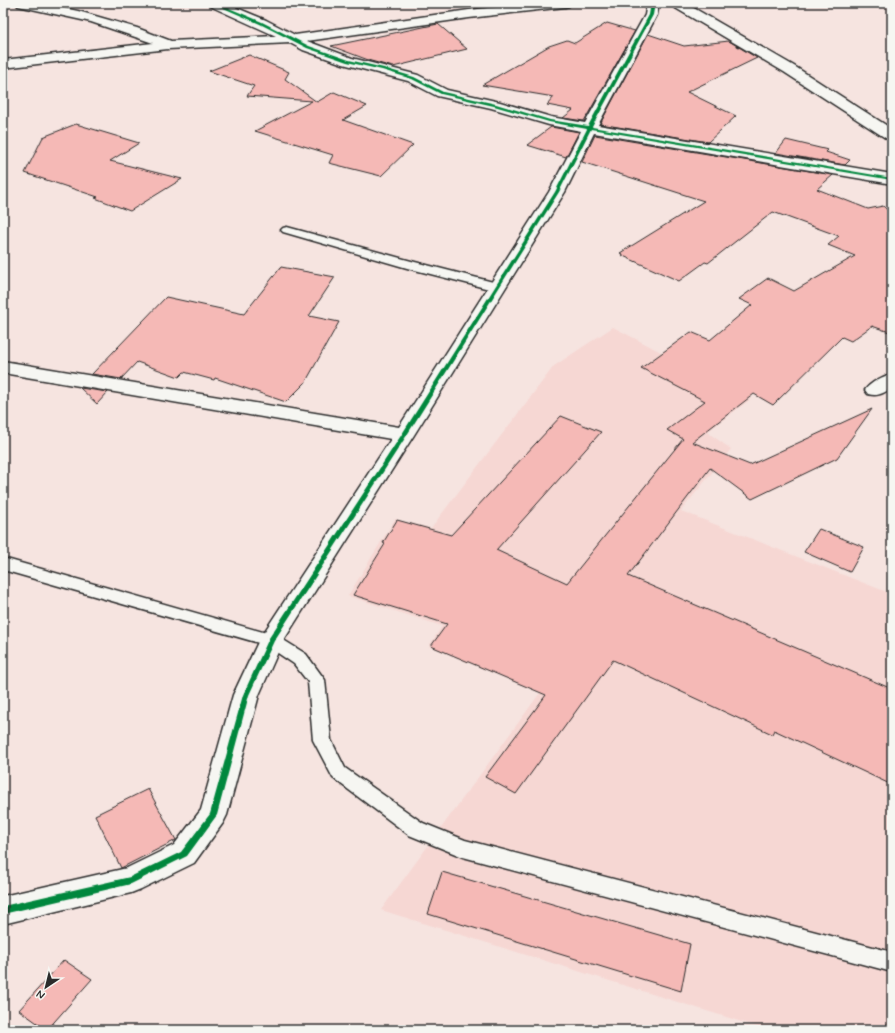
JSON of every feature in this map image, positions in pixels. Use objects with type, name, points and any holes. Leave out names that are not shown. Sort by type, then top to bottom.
[{"type":"street","points":[[22,3],[98,20],[144,34],[168,44]]},
{"type":"street","points":[[214,3],[294,39],[308,47],[348,61],[413,78],[442,93],[495,105],[549,121],[892,179]]},
{"type":"street","points":[[3,64],[168,44],[294,39],[469,14],[565,3]]},
{"type":"street","points":[[3,910],[131,880],[184,854],[213,815],[246,695],[271,640],[404,435],[557,192],[590,127],[651,15],[653,3]]},
{"type":"street","points":[[676,3],[789,69],[892,136]]},
{"type":"street","points":[[3,367],[404,435]]},
{"type":"street","points":[[875,390],[892,380]]},
{"type":"lane","points":[[287,230],[411,265],[498,287]]},
{"type":"lane","points":[[3,564],[271,640],[300,659],[316,680],[322,740],[339,773],[416,829],[463,848],[892,962]]},
{"type":"shaded area","points":[[613,327],[751,399],[707,432],[731,449],[681,511],[892,594],[892,1030],[768,1030],[381,910],[540,693],[429,646],[442,626],[348,596],[395,519],[431,528],[554,366]]},
{"type":"building","points":[[607,23],[635,31],[584,121],[563,118],[573,110],[547,105],[554,97],[482,85],[549,46],[567,40],[575,43]]},
{"type":"building","points":[[438,24],[467,49],[393,67],[371,61],[331,46]]},
{"type":"building","points":[[648,34],[684,46],[729,41],[757,58],[687,92],[736,116],[708,142],[600,124]]},
{"type":"building","points":[[249,55],[289,72],[285,79],[317,102],[334,92],[367,106],[343,120],[413,145],[381,176],[329,163],[333,155],[255,131],[312,101],[247,96],[254,86],[209,71]]},
{"type":"building","points":[[76,124],[139,143],[110,161],[182,179],[130,211],[95,198],[98,197],[25,173],[43,137]]},
{"type":"building","points":[[551,127],[579,132],[566,157],[527,145]]},
{"type":"building","points":[[595,135],[833,175],[817,189],[868,209],[883,206],[892,214],[892,333],[872,326],[851,341],[842,337],[773,405],[754,394],[692,442],[750,465],[872,409],[837,458],[752,499],[710,468],[628,576],[892,689],[892,785],[774,730],[772,734],[613,660],[516,794],[485,777],[546,695],[431,646],[447,624],[353,595],[385,544],[383,543],[397,520],[451,535],[561,416],[601,432],[496,550],[567,583],[683,439],[667,430],[705,401],[641,368],[691,332],[710,340],[752,305],[739,299],[768,278],[794,291],[855,256],[828,245],[839,236],[773,212],[708,263],[705,262],[679,281],[621,255],[622,254],[620,253],[704,201],[582,162]]},
{"type":"building","points":[[786,140],[828,150],[826,152],[850,160],[845,165],[776,153]]},
{"type":"building","points":[[281,267],[335,277],[309,316],[339,322],[305,383],[286,402],[215,378],[214,380],[184,372],[179,377],[137,362],[121,379],[92,374],[166,297],[244,314]]},
{"type":"building","points":[[80,388],[108,392],[97,404]]},
{"type":"building","points":[[819,529],[864,547],[850,572],[804,552]]},
{"type":"building","points":[[148,789],[176,840],[121,868],[95,815]]},
{"type":"building","points":[[442,872],[690,944],[681,991],[428,914]]},
{"type":"building","points":[[64,960],[92,979],[47,1030],[19,1010]]},
{"type":"cycle path","points":[[214,3],[261,23],[308,47],[348,61],[413,78],[442,93],[495,105],[549,121],[892,179]]},
{"type":"cycle path","points":[[3,910],[131,880],[184,854],[213,815],[246,695],[271,640],[404,435],[557,192],[590,127],[651,15],[653,3]]}]
